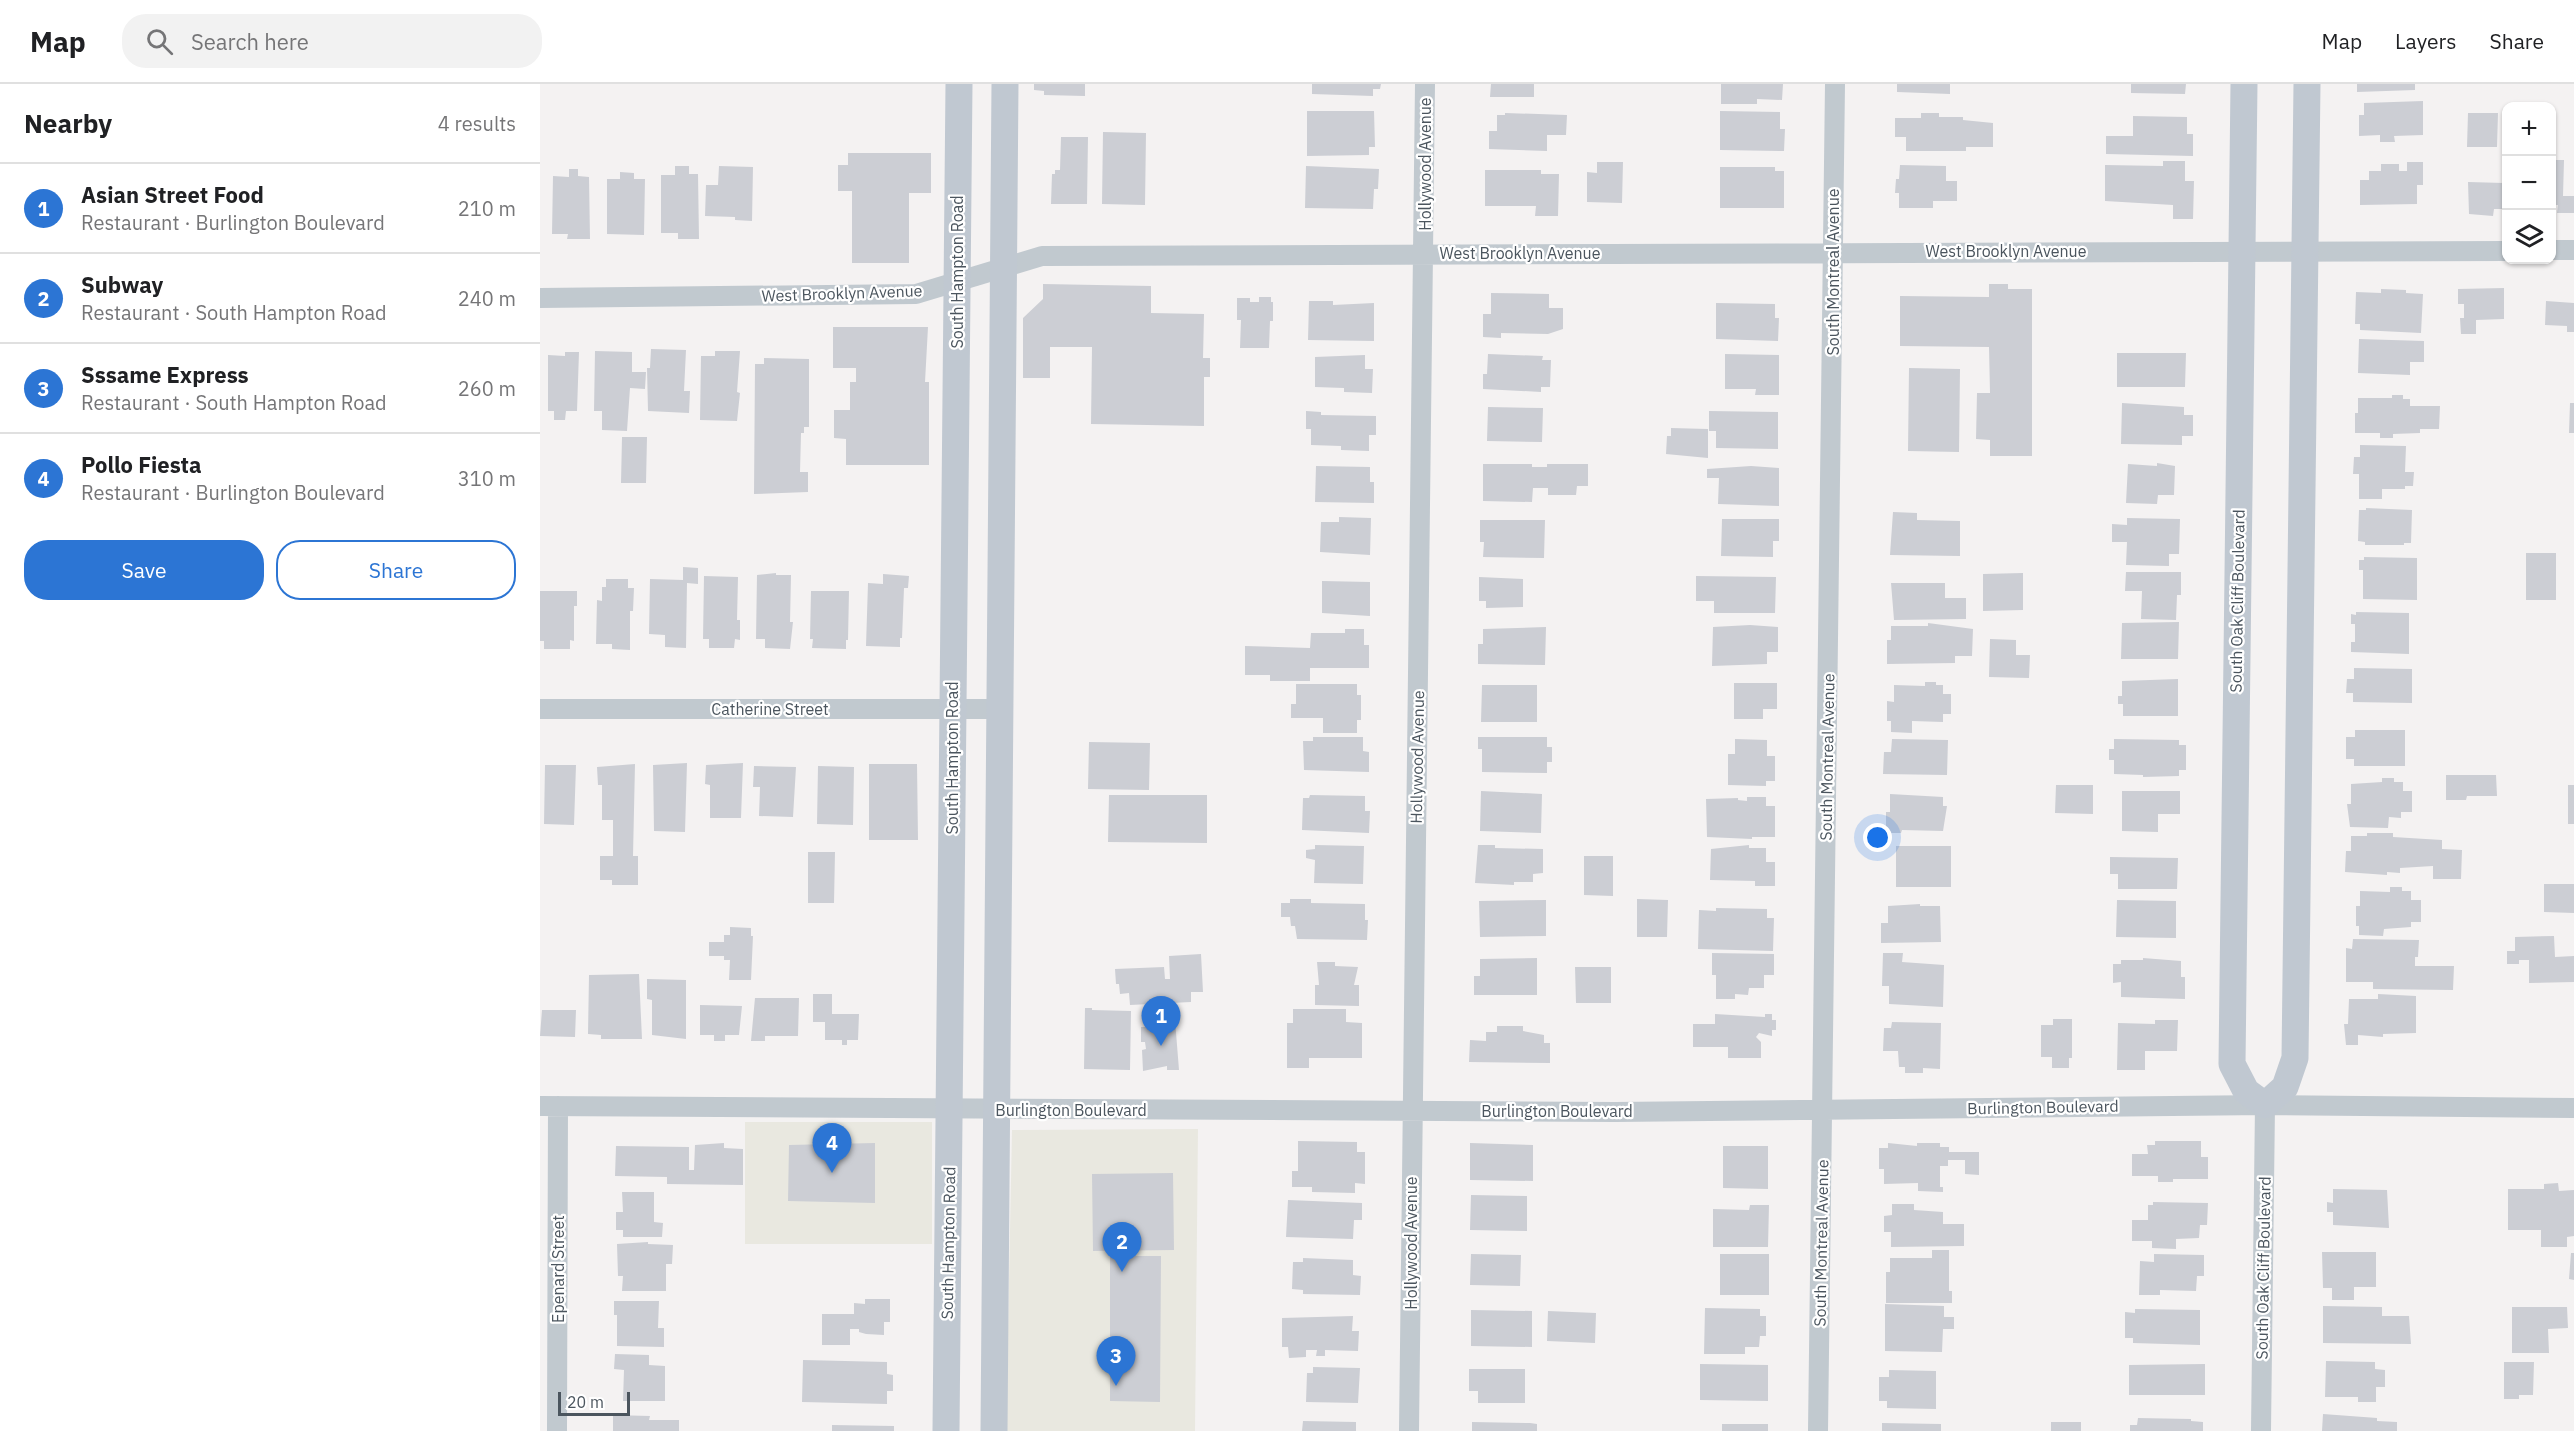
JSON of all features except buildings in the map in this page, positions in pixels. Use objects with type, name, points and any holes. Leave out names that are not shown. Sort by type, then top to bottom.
[{"type":"main road","name":"South Hampton Road","points":[[946,1431],[959,84]]},
{"type":"main road","points":[[994,1431],[1005,84]]},
{"type":"main road","name":"South Oak Cliff Boulevard","points":[[2244,84],[2232,1064],[2246,1091],[2265,1105]]},
{"type":"main road","points":[[2265,1105],[2285,1087],[2295,1058],[2303,250],[2307,84]]},
{"type":"street","name":"Hollywood Avenue","points":[[1409,1431],[1425,254],[1425,84]]},
{"type":"street","name":"South Montreal Avenue","points":[[1818,1431],[1835,84]]},
{"type":"street","name":"West Brooklyn Avenue","points":[[540,298],[916,294],[1042,256],[2502,250]]},
{"type":"street","points":[[2556,250],[2574,250]]},
{"type":"street","name":"Catherine Street","points":[[540,709],[1000,709]]},
{"type":"street","name":"Burlington Boulevard","points":[[549,1107],[1615,1112],[2265,1105],[2574,1108]]},
{"type":"street","name":"South Oak Cliff Boulevard","points":[[2260,1431],[2265,1105]]},
{"type":"street","name":"Epenard Street","points":[[549,1107],[557,1431]]},
{"type":"shaded area","points":[[745,1122],[932,1122],[932,1244],[745,1244]]},
{"type":"shaded area","points":[[1198,1129],[1195,1431],[1006,1431],[1012,1130]]},
{"type":"place","name":"Asian Street Food","points":[[1161,1046]]},
{"type":"place","name":"Pollo Fiesta","points":[[832,1173]]},
{"type":"place","name":"Subway","points":[[1122,1272]]},
{"type":"place","name":"Sssame Express","points":[[1116,1386]]}]
